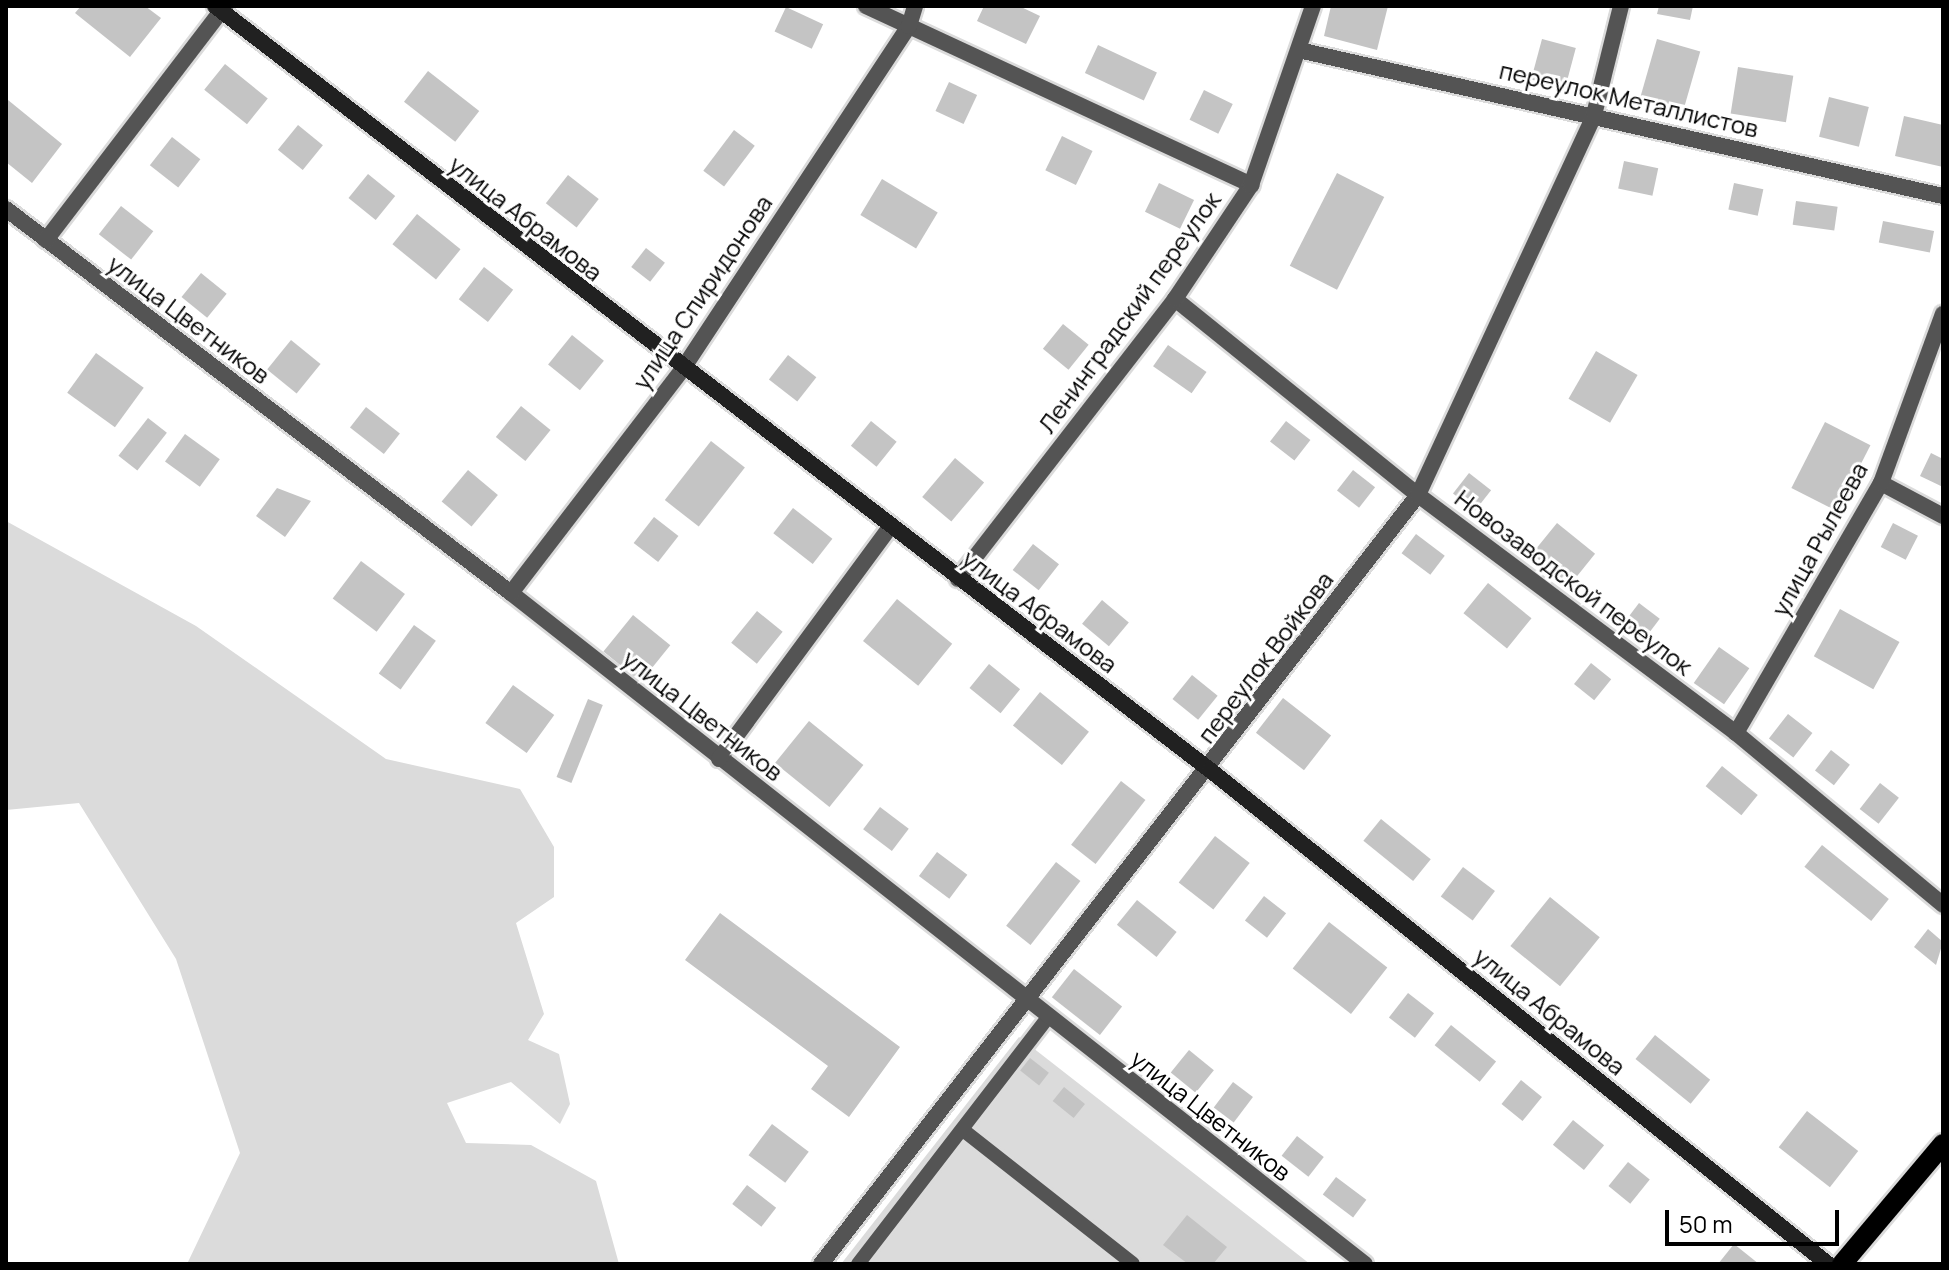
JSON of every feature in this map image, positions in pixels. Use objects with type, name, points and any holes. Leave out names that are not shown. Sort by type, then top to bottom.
[{"type":"main road","points":[[1842,1264],[1943,1144]]},
{"type":"street","points":[[866,6],[1251,185]]},
{"type":"street","name":"улица Спиридонова","points":[[511,593],[682,370],[909,26],[915,6]]},
{"type":"street","name":"Ленинградский переулок","points":[[958,579],[1175,299],[1251,185],[1303,51],[1313,6]]},
{"type":"street","name":"переулок Войкова","points":[[821,1264],[1210,770],[1418,495],[1594,115],[1621,6]]},
{"type":"street","points":[[46,240],[221,8]]},
{"type":"street","name":"улица Абрамова","points":[[221,8],[682,370],[1210,770],[1828,1264]]},
{"type":"street","name":"переулок Металлистов","points":[[1303,51],[1943,196]]},
{"type":"street","name":"улица Цветников","points":[[6,209],[511,593],[1027,1004],[1365,1264]]},
{"type":"street","name":"Новозаводской переулок","points":[[1175,299],[1418,495],[1736,733],[1943,905]]},
{"type":"street","name":"улица Рылеева","points":[[1736,733],[1881,483],[1943,314]]},
{"type":"street","points":[[1881,483],[1943,516]]},
{"type":"street","points":[[719,759],[890,527]]},
{"type":"lane","points":[[858,1264],[1047,1019]]},
{"type":"lane","points":[[963,1130],[1133,1264]]},
{"type":"shaded area","points":[[6,521],[196,626],[386,759],[520,789],[554,847],[554,897],[516,923],[544,1014],[528,1040],[559,1054],[570,1104],[560,1124],[511,1082],[447,1103],[466,1143],[531,1145],[596,1181],[619,1264],[187,1264],[240,1153],[176,959],[79,803],[6,810]]},
{"type":"shaded area","points":[[1019,1037],[1310,1264],[841,1264]]},
{"type":"building","points":[[81,6],[145,6],[161,18],[130,57],[75,13]]},
{"type":"building","points":[[984,6],[1019,6],[1040,16],[1026,44],[977,21]]},
{"type":"building","points":[[1331,6],[1388,6],[1377,50],[1324,36]]},
{"type":"building","points":[[1659,6],[1693,6],[1690,20],[1657,14]]},
{"type":"building","points":[[786,7],[823,24],[812,49],[775,31]]},
{"type":"building","points":[[1542,39],[1576,48],[1565,89],[1531,80]]},
{"type":"building","points":[[1657,39],[1700,51],[1684,109],[1640,97]]},
{"type":"building","points":[[1098,45],[1157,72],[1144,101],[1085,73]]},
{"type":"building","points":[[225,64],[268,99],[247,124],[204,90]]},
{"type":"building","points":[[1738,67],[1793,76],[1786,122],[1731,113]]},
{"type":"building","points":[[428,71],[479,111],[455,142],[404,102]]},
{"type":"building","points":[[949,82],[977,95],[964,124],[935,111]]},
{"type":"building","points":[[1204,90],[1233,104],[1218,134],[1190,120]]},
{"type":"building","points":[[1829,97],[1869,107],[1859,147],[1819,137]]},
{"type":"building","points":[[8,100],[62,144],[32,183],[6,162]]},
{"type":"building","points":[[1904,116],[1943,125],[1943,167],[1895,156]]},
{"type":"building","points":[[298,125],[323,145],[303,170],[278,150]]},
{"type":"building","points":[[734,130],[755,146],[724,186],[703,171]]},
{"type":"building","points":[[1062,136],[1093,151],[1076,185],[1045,170]]},
{"type":"building","points":[[172,137],[200,159],[178,188],[150,165]]},
{"type":"building","points":[[1624,161],[1658,168],[1652,196],[1618,188]]},
{"type":"building","points":[[1337,173],[1384,197],[1337,290],[1290,266]]},
{"type":"building","points":[[368,174],[395,196],[376,220],[348,198]]},
{"type":"building","points":[[568,175],[599,199],[577,227],[546,203]]},
{"type":"building","points":[[882,179],[938,212],[916,248],[860,215]]},
{"type":"building","points":[[1159,183],[1194,200],[1180,229],[1145,212]]},
{"type":"building","points":[[1734,183],[1763,189],[1758,216],[1728,209]]},
{"type":"building","points":[[1796,201],[1838,207],[1834,231],[1793,225]]},
{"type":"building","points":[[121,206],[153,231],[131,260],[99,234]]},
{"type":"building","points":[[417,214],[461,249],[436,280],[392,244]]},
{"type":"building","points":[[1883,221],[1934,231],[1930,253],[1879,243]]},
{"type":"building","points":[[646,248],[665,263],[650,282],[631,267]]},
{"type":"building","points":[[484,267],[513,290],[488,322],[459,299]]},
{"type":"building","points":[[201,273],[227,294],[207,318],[181,297]]},
{"type":"building","points":[[1063,324],[1089,345],[1069,370],[1043,349]]},
{"type":"building","points":[[572,335],[604,361],[580,390],[548,365]]},
{"type":"building","points":[[291,340],[321,364],[297,393],[267,370]]},
{"type":"building","points":[[1168,345],[1207,372],[1192,393],[1153,366]]},
{"type":"building","points":[[1596,351],[1638,375],[1610,423],[1568,399]]},
{"type":"building","points":[[96,353],[144,388],[115,427],[67,393]]},
{"type":"building","points":[[788,355],[816,377],[797,402],[769,379]]},
{"type":"building","points":[[521,406],[551,430],[525,461],[496,437]]},
{"type":"building","points":[[366,407],[400,433],[384,454],[350,427]]},
{"type":"building","points":[[148,418],[167,433],[137,471],[118,456]]},
{"type":"building","points":[[871,421],[897,442],[877,467],[851,446]]},
{"type":"building","points":[[1286,421],[1310,440],[1294,461],[1270,441]]},
{"type":"building","points":[[1825,422],[1870,445],[1837,511],[1791,488]]},
{"type":"building","points":[[185,434],[220,459],[200,487],[165,462]]},
{"type":"building","points":[[711,441],[745,467],[699,527],[665,500]]},
{"type":"building","points":[[1931,453],[1943,459],[1943,487],[1920,476]]},
{"type":"building","points":[[955,458],[984,482],[951,521],[922,497]]},
{"type":"building","points":[[468,470],[498,495],[472,526],[442,501]]},
{"type":"building","points":[[1353,470],[1375,487],[1359,508],[1337,490]]},
{"type":"building","points":[[1469,473],[1491,490],[1475,511],[1453,493]]},
{"type":"building","points":[[277,488],[311,501],[285,537],[256,516]]},
{"type":"building","points":[[793,508],[832,539],[813,564],[773,533]]},
{"type":"building","points":[[654,517],[678,536],[658,562],[634,543]]},
{"type":"building","points":[[1557,523],[1595,554],[1570,585],[1532,554]]},
{"type":"building","points":[[1893,523],[1918,536],[1906,560],[1881,547]]},
{"type":"building","points":[[1416,534],[1445,556],[1430,575],[1402,553]]},
{"type":"building","points":[[1033,544],[1059,564],[1039,590],[1013,570]]},
{"type":"building","points":[[361,561],[405,594],[377,632],[333,599]]},
{"type":"building","points":[[1488,583],[1532,618],[1507,649],[1463,613]]},
{"type":"building","points":[[897,599],[952,644],[918,686],[863,641]]},
{"type":"building","points":[[1102,600],[1129,622],[1109,646],[1082,624]]},
{"type":"building","points":[[1639,603],[1660,619],[1644,640],[1623,625]]},
{"type":"building","points":[[1840,609],[1899,642],[1873,689],[1814,656]]},
{"type":"building","points":[[757,611],[783,632],[757,664],[731,643]]},
{"type":"building","points":[[633,615],[670,645],[641,682],[603,652]]},
{"type":"building","points":[[414,625],[436,641],[401,689],[379,674]]},
{"type":"building","points":[[1719,647],[1749,668],[1724,704],[1694,683]]},
{"type":"building","points":[[1591,663],[1611,679],[1594,700],[1574,684]]},
{"type":"building","points":[[989,664],[1020,689],[1001,713],[969,688]]},
{"type":"building","points":[[1192,675],[1218,696],[1198,720],[1172,699]]},
{"type":"building","points":[[513,685],[554,715],[527,753],[485,723]]},
{"type":"building","points":[[1040,692],[1089,732],[1062,765],[1013,725]]},
{"type":"building","points":[[1283,698],[1331,736],[1304,770],[1256,733]]},
{"type":"building","points":[[588,699],[603,705],[571,783],[557,777]]},
{"type":"building","points":[[1788,714],[1812,733],[1793,758],[1769,738]]},
{"type":"building","points":[[809,721],[863,765],[829,807],[775,763]]},
{"type":"building","points":[[1831,750],[1850,765],[1834,785],[1815,770]]},
{"type":"building","points":[[1722,766],[1758,795],[1741,815],[1706,786]]},
{"type":"building","points":[[1121,781],[1145,800],[1096,864],[1071,845]]},
{"type":"building","points":[[1880,783],[1899,798],[1879,824],[1860,809]]},
{"type":"building","points":[[880,807],[909,829],[892,851],[863,829]]},
{"type":"building","points":[[1381,819],[1431,859],[1413,881],[1363,841]]},
{"type":"building","points":[[1215,836],[1250,863],[1213,910],[1179,882]]},
{"type":"building","points":[[1822,845],[1889,899],[1871,921],[1804,867]]},
{"type":"building","points":[[937,852],[967,875],[949,899],[919,876]]},
{"type":"building","points":[[1056,862],[1080,881],[1031,945],[1006,926]]},
{"type":"building","points":[[1463,867],[1495,891],[1473,921],[1441,897]]},
{"type":"building","points":[[1264,896],[1286,913],[1267,938],[1245,920]]},
{"type":"building","points":[[1550,897],[1600,937],[1560,986],[1510,946]]},
{"type":"building","points":[[1137,900],[1177,932],[1156,957],[1117,925]]},
{"type":"building","points":[[720,913],[900,1047],[849,1117],[811,1089],[828,1066],[685,960]]},
{"type":"building","points":[[1329,922],[1387,968],[1351,1014],[1293,968]]},
{"type":"building","points":[[1928,929],[1943,942],[1936,965],[1914,947]]},
{"type":"building","points":[[1074,969],[1122,1007],[1100,1035],[1052,997]]},
{"type":"building","points":[[1408,993],[1434,1013],[1415,1038],[1389,1017]]},
{"type":"building","points":[[1451,1025],[1496,1062],[1480,1082],[1435,1045]]},
{"type":"building","points":[[1655,1035],[1710,1080],[1691,1104],[1635,1059]]},
{"type":"building","points":[[1189,1050],[1214,1070],[1196,1093],[1171,1073]]},
{"type":"building","points":[[1030,1058],[1049,1073],[1039,1085],[1020,1071]]},
{"type":"building","points":[[1521,1080],[1542,1097],[1522,1121],[1501,1104]]},
{"type":"building","points":[[1233,1082],[1253,1097],[1234,1123],[1214,1108]]},
{"type":"building","points":[[1064,1087],[1085,1104],[1074,1118],[1053,1101]]},
{"type":"building","points":[[1807,1111],[1858,1151],[1830,1187],[1779,1147]]},
{"type":"building","points":[[1573,1120],[1604,1145],[1584,1170],[1553,1145]]},
{"type":"building","points":[[772,1124],[809,1152],[785,1183],[749,1155]]},
{"type":"building","points":[[1297,1136],[1324,1157],[1308,1177],[1282,1156]]},
{"type":"building","points":[[1628,1162],[1650,1180],[1630,1204],[1608,1186]]},
{"type":"building","points":[[1336,1177],[1366,1200],[1353,1217],[1323,1195]]},
{"type":"building","points":[[747,1185],[776,1208],[761,1227],[732,1204]]},
{"type":"building","points":[[1187,1215],[1227,1247],[1213,1264],[1188,1264],[1163,1245]]},
{"type":"building","points":[[1734,1244],[1759,1264],[1718,1264]]}]
